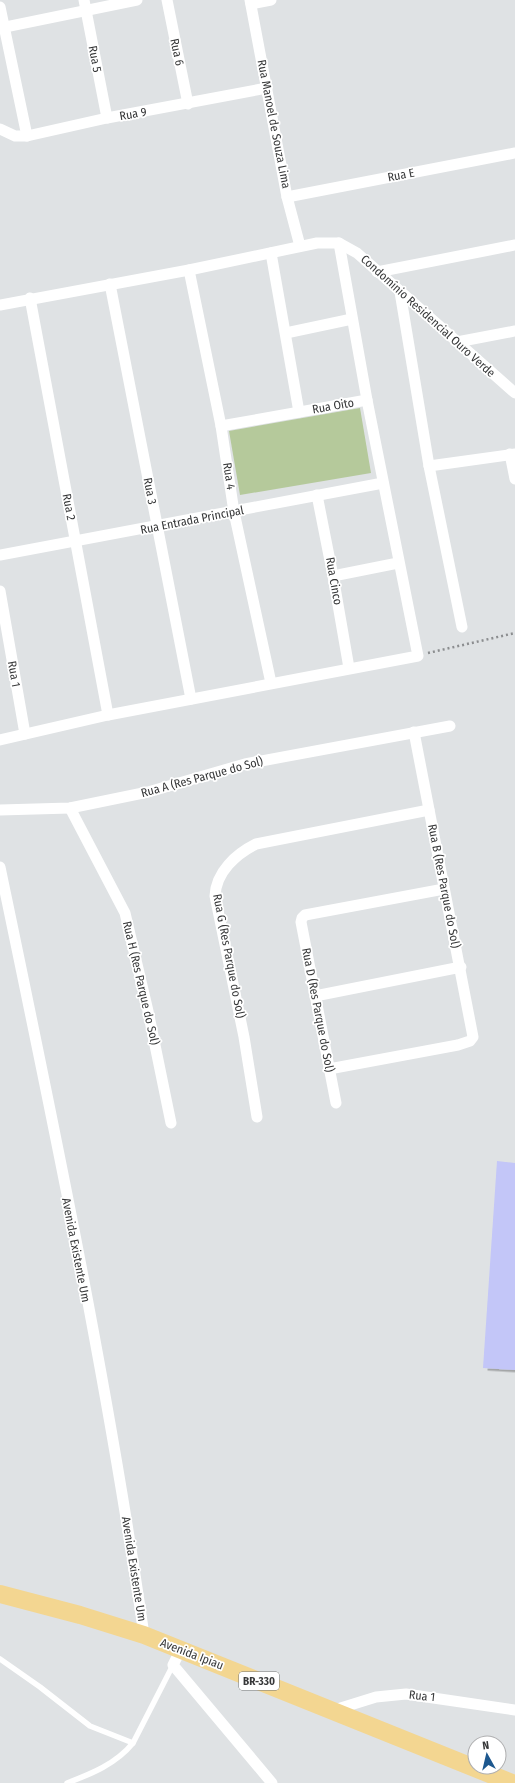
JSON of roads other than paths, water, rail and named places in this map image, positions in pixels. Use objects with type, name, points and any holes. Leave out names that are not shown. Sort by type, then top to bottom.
[{"type":"main road","name":"Avenida Ipiau","points":[[0,1594],[80,1615],[144,1635],[177,1657],[330,1711],[512,1783]]},
{"type":"street","points":[[2,28],[85,5],[137,0]]},
{"type":"street","name":"Rua 6","points":[[167,0],[188,104]]},
{"type":"street","points":[[251,2],[272,0]]},
{"type":"street","name":"Rua Manoel de Souza Lima","points":[[251,2],[287,197],[300,246]]},
{"type":"street","name":"Rua 5","points":[[85,5],[107,118]]},
{"type":"street","points":[[0,6],[2,28],[27,136]]},
{"type":"street","name":"Rua 9","points":[[0,129],[15,136],[27,136],[107,118],[267,88]]},
{"type":"street","name":"Rua E","points":[[287,197],[515,153]]},
{"type":"street","points":[[0,305],[30,298],[189,270],[300,246],[326,242],[339,243],[398,563],[418,656],[271,682],[108,715],[0,740]]},
{"type":"street","name":"Condomínio Residencial Ouro Verde","points":[[339,243],[357,253],[515,393]]},
{"type":"street","points":[[377,272],[515,245]]},
{"type":"street","points":[[271,253],[299,412]]},
{"type":"street","name":"Rua 4","points":[[189,270],[220,426],[234,512],[271,682]]},
{"type":"street","name":"Rua 3","points":[[110,284],[191,699]]},
{"type":"street","points":[[400,292],[429,466],[462,627]]},
{"type":"street","name":"Rua 2","points":[[30,298],[108,715]]},
{"type":"street","points":[[286,333],[352,319]]},
{"type":"street","points":[[457,342],[515,331]]},
{"type":"street","name":"Rua Oito","points":[[220,426],[367,400]]},
{"type":"street","points":[[429,466],[513,454],[515,479]]},
{"type":"street","name":"Rua Entrada Principal","points":[[0,555],[383,483]]},
{"type":"street","name":"Rua Cinco","points":[[317,495],[333,576],[348,668]]},
{"type":"street","points":[[333,576],[398,563]]},
{"type":"street","name":"Rua 1","points":[[0,591],[25,734]]},
{"type":"street","name":"Rua A (Res Parque do Sol)","points":[[0,810],[70,808],[148,792],[245,764],[450,726]]},
{"type":"street","name":"Rua B (Res Parque do Sol)","points":[[329,1069],[458,1045],[472,1040],[473,1034],[461,966],[444,889],[414,732]]},
{"type":"street","name":"Rua H (Res Parque do Sol)","points":[[70,808],[125,913],[148,1011],[171,1123]]},
{"type":"street","name":"Rua G (Res Parque do Sol)","points":[[257,1117],[244,1036],[215,896],[219,878],[237,855],[256,844],[429,810]]},
{"type":"street","name":"Avenida Existente Um","points":[[0,867],[94,1342],[128,1526],[144,1635]]},
{"type":"street","name":"Rua D (Res Parque do Sol)","points":[[336,1103],[301,922],[302,918],[305,916],[444,889]]},
{"type":"street","points":[[315,996],[461,966]]},
{"type":"street","points":[[177,1657],[272,1783]]},
{"type":"street","name":"Rua 1","points":[[330,1711],[376,1697],[406,1694],[515,1710]]},
{"type":"lane","points":[[67,1783],[102,1768],[126,1752],[133,1743],[177,1657]]},
{"type":"lane","points":[[0,1659],[40,1687],[90,1726],[133,1743]]}]
